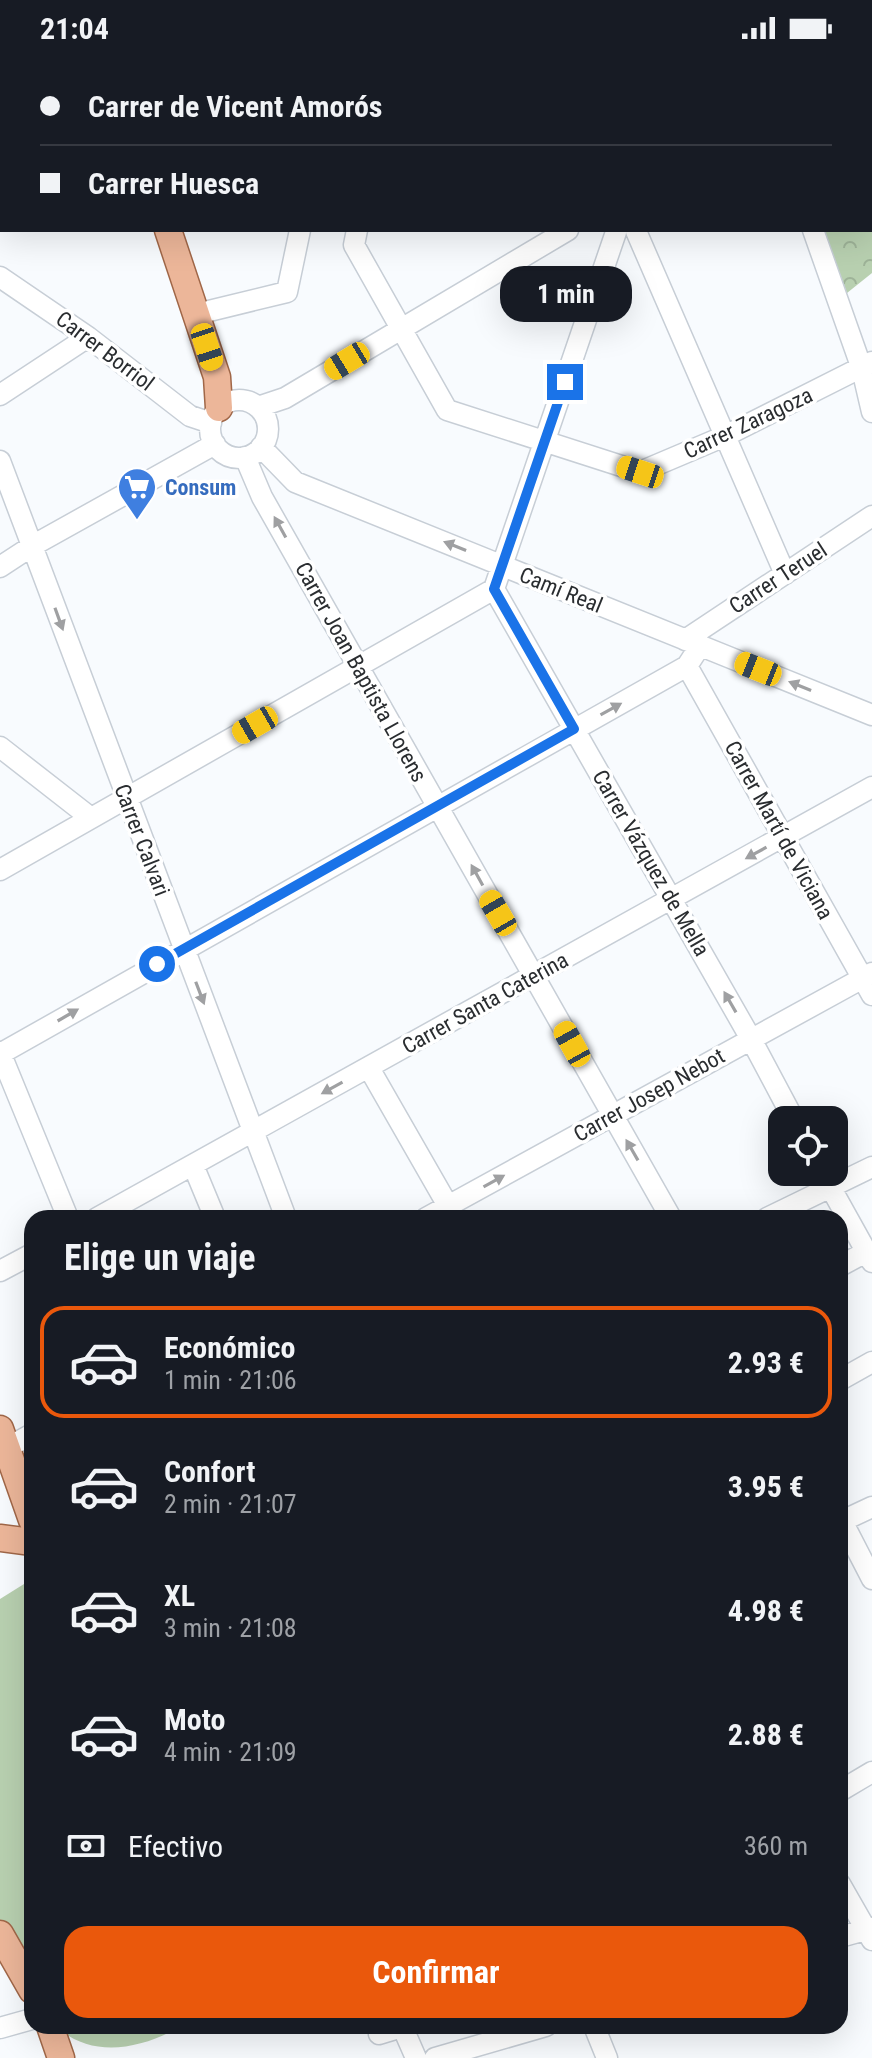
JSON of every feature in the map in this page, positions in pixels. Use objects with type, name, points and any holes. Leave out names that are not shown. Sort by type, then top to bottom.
[{"type":"main road","points":[[169,232],[217,377],[239,412]]},
{"type":"main road","points":[[187,232],[239,412]]},
{"type":"main road","points":[[3,1438],[24,1497]]},
{"type":"main road","points":[[0,1538],[24,1541]]},
{"type":"main road","points":[[0,1934],[24,1976]]},
{"type":"main road","points":[[53,2034],[61,2058]]},
{"type":"street","points":[[209,311],[287,292],[300,232]]},
{"type":"street","name":"Carrer Zaragoza","points":[[357,232],[354,245],[447,410],[640,472],[725,436],[864,358]]},
{"type":"street","points":[[0,567],[215,444],[239,412],[285,398],[565,232]]},
{"type":"street","points":[[625,232],[725,436],[785,574]]},
{"type":"street","points":[[0,870],[486,593],[502,566],[544,442],[625,232]]},
{"type":"street","points":[[814,232],[864,358],[872,412]]},
{"type":"street","name":"Carrer Borriol","points":[[0,277],[88,337],[190,416],[239,412]]},
{"type":"street","points":[[0,395],[88,337]]},
{"type":"street","points":[[215,444],[228,455],[253,452],[268,430],[239,412]]},
{"type":"street","name":"Carrer Joan Baptista Llorens","points":[[253,452],[262,497],[666,1210]]},
{"type":"street","name":"Camí Real","points":[[253,452],[295,482],[872,715]]},
{"type":"street","name":"Carrer Calvari","points":[[0,461],[283,1210]]},
{"type":"street","name":"Carrer Teruel","points":[[693,643],[785,574],[872,516]]},
{"type":"street","name":"Carrer Vázquez de Mella","points":[[486,593],[505,607],[787,1106]]},
{"type":"street","points":[[65,1210],[0,1053],[687,666],[693,643]]},
{"type":"street","name":"Carrer Martí de Viciana","points":[[687,666],[869,982]]},
{"type":"street","points":[[0,747],[91,818]]},
{"type":"street","name":"Carrer Santa Caterina","points":[[134,1209],[193,1165],[872,787]]},
{"type":"street","name":"Carrer Josep Nebot","points":[[455,1210],[612,1115],[751,1039],[869,982]]},
{"type":"street","points":[[369,1068],[451,1210]]},
{"type":"street","points":[[193,1165],[212,1210]]},
{"type":"street","points":[[848,1174],[872,1167]]},
{"type":"street","points":[[779,1210],[817,1186]]},
{"type":"street","points":[[829,1186],[843,1210]]},
{"type":"street","points":[[848,1219],[869,1257],[848,1264]]},
{"type":"street","points":[[0,1271],[24,1258]]},
{"type":"street","points":[[848,1376],[872,1362]]},
{"type":"street","points":[[3,1438],[24,1435]]},
{"type":"street","points":[[848,1517],[872,1507]]},
{"type":"street","points":[[848,1533],[872,1579]]},
{"type":"street","points":[[848,1786],[872,1772]]},
{"type":"street","points":[[848,1897],[870,1932],[848,1936]]},
{"type":"street","points":[[0,2028],[24,2021]]},
{"type":"street","points":[[406,2034],[416,2058]]},
{"type":"street","points":[[435,2058],[518,2034]]},
{"type":"street","points":[[597,2034],[607,2058]]},
{"type":"green space","points":[[824,232],[872,232],[872,273],[847,293]]},
{"type":"green space","points":[[24,1584],[24,1970],[0,1927],[0,1599]]},
{"type":"green space","points":[[66,2034],[165,2034],[148,2041],[115,2047],[99,2047]]},
{"type":"place","name":"Consum","points":[[137,521]]},
{"type":"route","points":[[157,964],[574,729],[494,589],[565,382]]}]
